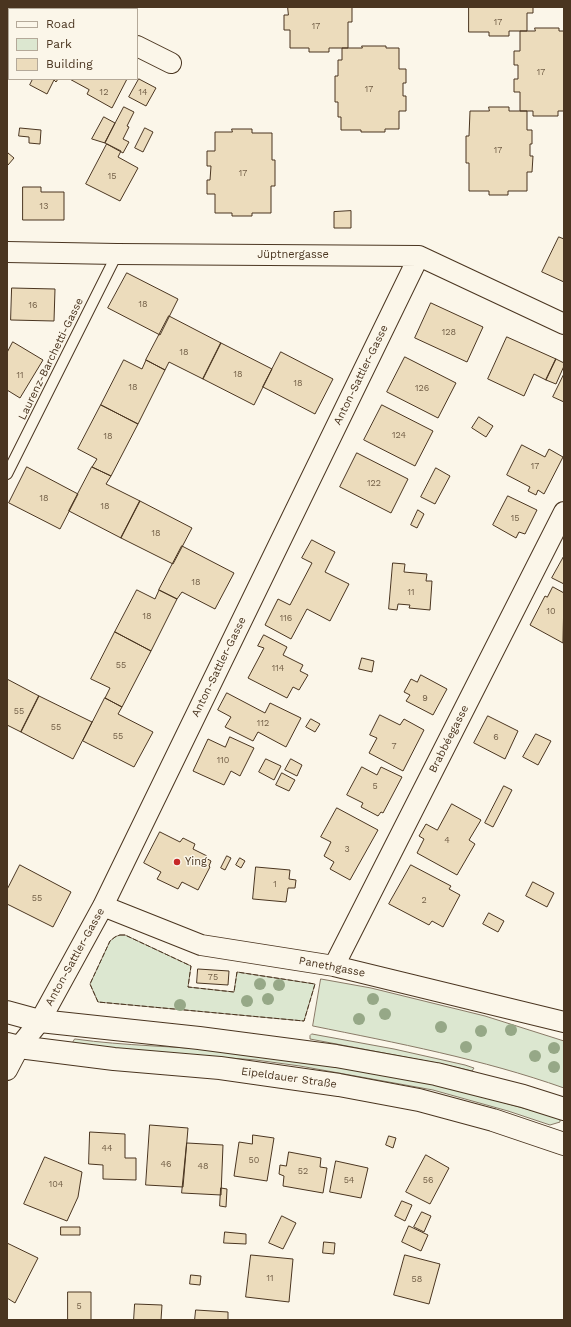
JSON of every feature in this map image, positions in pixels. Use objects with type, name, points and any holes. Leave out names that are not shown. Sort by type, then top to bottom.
[{"type":"main road","points":[[7,1012],[40,1021],[192,1037],[336,1056],[436,1074],[523,1096],[564,1109]]},
{"type":"main road","name":"Eipeldauer Straße","points":[[13,1045],[114,1059],[220,1068],[339,1085],[419,1100],[500,1122],[564,1144]]},
{"type":"street","points":[[138,46],[171,63]]},
{"type":"street","name":"Jüptnergasse","points":[[7,252],[419,256],[564,324]]},
{"type":"street","name":"Anton-Sattler-Gasse","points":[[7,1070],[13,1045],[40,1021],[103,906],[419,256]]},
{"type":"street","name":"Brabbéegasse","points":[[334,966],[564,512]]},
{"type":"street","name":"Panethgasse","points":[[103,906],[201,945],[334,966],[564,1022]]},
{"type":"lane","name":"Laurenz-Barchetti-Gasse","points":[[7,474],[117,254]]},
{"type":"green space","points":[[120,935],[125,935],[191,966],[188,987],[234,992],[237,972],[315,984],[304,1021],[98,1002],[90,984],[110,941]]},
{"type":"green space","points":[[321,979],[371,988],[485,1016],[564,1041],[564,1088],[502,1068],[471,1060],[408,1045],[313,1026]]},
{"type":"green space","points":[[312,1034],[394,1049],[474,1068],[472,1071],[310,1039]]},
{"type":"green space","points":[[75,1039],[225,1051],[374,1073],[423,1082],[474,1095],[560,1118],[560,1122],[550,1125],[508,1111],[433,1090],[300,1066],[256,1060],[100,1048],[72,1044]]},
{"type":"building","points":[[288,7],[352,7],[352,22],[348,22],[348,48],[329,48],[329,52],[309,52],[309,48],[290,48],[290,30],[284,30],[284,15],[288,15]]},
{"type":"building","points":[[469,7],[533,7],[533,13],[527,13],[527,31],[509,31],[509,36],[489,36],[489,32],[469,32]]},
{"type":"building","points":[[535,28],[559,28],[559,31],[564,31],[564,111],[558,111],[558,116],[533,116],[533,111],[520,111],[520,92],[514,92],[514,79],[518,79],[518,65],[514,65],[514,51],[520,51],[520,31],[535,31]]},
{"type":"building","points":[[362,46],[386,46],[386,48],[399,48],[399,69],[406,69],[406,83],[403,83],[403,96],[406,96],[406,111],[399,111],[399,129],[385,129],[385,132],[341,130],[341,117],[338,117],[338,102],[335,102],[335,76],[338,76],[338,60],[342,60],[342,48],[362,48]]},
{"type":"building","points":[[139,79],[156,88],[146,106],[129,97]]},
{"type":"building","points":[[32,80],[54,80],[47,94],[30,85]]},
{"type":"building","points":[[72,80],[126,80],[112,108],[87,94],[89,90]]},
{"type":"building","points":[[124,107],[134,112],[127,126],[129,127],[123,139],[129,142],[123,153],[105,143]]},
{"type":"building","points":[[489,107],[509,107],[509,111],[527,111],[527,130],[532,130],[530,156],[533,156],[532,172],[527,172],[527,191],[508,191],[508,195],[489,195],[489,191],[469,191],[469,163],[466,163],[466,136],[469,136],[470,111],[489,111]]},
{"type":"building","points":[[104,117],[115,123],[105,143],[92,139]]},
{"type":"building","points":[[20,128],[41,130],[40,144],[29,143],[29,137],[19,136]]},
{"type":"building","points":[[145,128],[153,132],[143,152],[135,148]]},
{"type":"building","points":[[232,129],[252,129],[252,133],[272,133],[272,160],[275,160],[275,186],[271,186],[271,213],[252,213],[252,216],[232,216],[232,213],[215,213],[215,194],[207,194],[207,180],[210,180],[211,166],[207,166],[207,151],[215,151],[215,132],[232,132]]},
{"type":"building","points":[[107,144],[121,151],[118,157],[138,168],[120,201],[86,184]]},
{"type":"building","points":[[8,153],[14,158],[8,165],[7,164]]},
{"type":"building","points":[[23,187],[41,187],[41,192],[64,192],[64,220],[23,220]]},
{"type":"building","points":[[351,211],[351,228],[334,228],[334,212]]},
{"type":"building","points":[[559,237],[564,239],[564,282],[542,272]]},
{"type":"building","points":[[127,273],[178,299],[160,335],[108,308]]},
{"type":"building","points":[[12,288],[55,289],[54,321],[11,320]]},
{"type":"building","points":[[431,303],[483,327],[467,362],[415,338]]},
{"type":"building","points":[[169,316],[221,343],[203,379],[169,362],[165,370],[146,360]]},
{"type":"building","points":[[507,337],[556,359],[546,380],[534,374],[524,396],[488,379]]},
{"type":"building","points":[[13,342],[43,360],[20,398],[7,390],[7,353]]},
{"type":"building","points":[[221,343],[272,369],[254,405],[203,379]]},
{"type":"building","points":[[281,352],[333,379],[315,414],[263,387]]},
{"type":"building","points":[[405,357],[456,383],[438,418],[387,392]]},
{"type":"building","points":[[556,359],[564,363],[564,366],[556,384],[546,380]]},
{"type":"building","points":[[124,360],[142,369],[146,360],[165,370],[138,424],[101,405]]},
{"type":"building","points":[[564,374],[564,402],[553,397]]},
{"type":"building","points":[[101,405],[138,424],[111,476],[92,467],[97,459],[78,449]]},
{"type":"building","points":[[382,405],[433,431],[415,466],[364,440]]},
{"type":"building","points":[[479,417],[493,426],[486,437],[472,428]]},
{"type":"building","points":[[522,445],[545,457],[549,449],[563,457],[544,494],[538,490],[536,495],[528,491],[530,487],[507,475]]},
{"type":"building","points":[[357,453],[408,479],[391,513],[340,487]]},
{"type":"building","points":[[27,467],[78,494],[60,529],[9,503]]},
{"type":"building","points":[[92,467],[111,476],[106,484],[140,501],[121,538],[69,511]]},
{"type":"building","points":[[436,468],[450,476],[435,504],[421,497]]},
{"type":"building","points":[[508,496],[537,510],[525,534],[519,532],[516,538],[493,525]]},
{"type":"building","points":[[140,501],[192,528],[173,564],[121,538]]},
{"type":"building","points":[[418,510],[424,514],[417,528],[411,525]]},
{"type":"building","points":[[312,540],[335,552],[325,572],[349,584],[330,621],[307,609],[291,639],[265,625],[278,599],[290,605],[312,563],[302,558]]},
{"type":"building","points":[[182,546],[234,573],[215,609],[182,592],[177,599],[159,590]]},
{"type":"building","points":[[564,556],[564,584],[552,578]]},
{"type":"building","points":[[393,563],[405,564],[404,572],[427,574],[426,581],[432,581],[430,610],[409,608],[410,605],[398,604],[397,610],[389,609]]},
{"type":"building","points":[[553,587],[564,593],[563,643],[530,625],[545,596],[547,597]]},
{"type":"building","points":[[137,590],[155,599],[159,590],[177,599],[151,651],[115,632]]},
{"type":"building","points":[[115,632],[151,651],[122,707],[105,698],[110,688],[91,679]]},
{"type":"building","points":[[264,635],[287,647],[283,655],[303,665],[300,671],[308,675],[299,690],[293,687],[287,698],[248,678],[264,648],[258,646]]},
{"type":"building","points":[[362,658],[374,661],[372,672],[359,669]]},
{"type":"building","points":[[421,675],[447,689],[433,715],[406,701],[410,695],[404,692],[411,679],[417,682]]},
{"type":"building","points":[[7,679],[39,696],[21,732],[7,725]]},
{"type":"building","points":[[227,693],[265,713],[270,703],[301,718],[286,747],[258,732],[253,741],[225,727],[231,717],[218,710]]},
{"type":"building","points":[[39,696],[92,722],[73,759],[21,732]]},
{"type":"building","points":[[105,698],[122,707],[118,714],[153,732],[134,767],[83,741]]},
{"type":"building","points":[[380,715],[400,725],[404,719],[424,730],[403,771],[369,753],[377,738],[370,735]]},
{"type":"building","points":[[488,716],[518,731],[505,759],[474,743]]},
{"type":"building","points":[[311,719],[320,724],[315,732],[306,727]]},
{"type":"building","points":[[536,734],[551,741],[538,765],[523,757]]},
{"type":"building","points":[[230,737],[254,748],[240,776],[231,771],[224,785],[193,771],[208,739],[225,747]]},
{"type":"building","points":[[266,759],[281,766],[274,780],[259,772]]},
{"type":"building","points":[[291,759],[302,765],[297,776],[285,770]]},
{"type":"building","points":[[362,767],[377,775],[381,767],[402,777],[383,813],[381,812],[378,816],[361,807],[363,803],[347,795]]},
{"type":"building","points":[[282,773],[295,780],[289,791],[276,785]]},
{"type":"building","points":[[504,786],[512,790],[493,827],[485,823]]},
{"type":"building","points":[[452,804],[481,820],[469,840],[475,844],[457,875],[417,853],[424,839],[419,836],[426,824],[437,830]]},
{"type":"building","points":[[337,808],[378,830],[350,880],[330,869],[334,862],[324,856],[331,842],[321,837]]},
{"type":"building","name":"Ying","points":[[160,832],[180,842],[183,838],[195,844],[193,849],[207,856],[206,858],[211,861],[210,867],[198,890],[182,882],[178,889],[157,879],[161,872],[144,863]]},
{"type":"building","points":[[227,856],[231,858],[225,870],[221,868]]},
{"type":"building","points":[[240,858],[245,861],[241,868],[236,865]]},
{"type":"building","points":[[20,865],[71,892],[53,927],[7,904],[7,890]]},
{"type":"building","points":[[411,865],[451,886],[449,889],[460,895],[443,927],[432,921],[429,925],[389,904]]},
{"type":"building","points":[[256,867],[290,870],[289,879],[296,880],[295,888],[288,888],[286,902],[253,899]]},
{"type":"building","points":[[533,882],[554,893],[547,907],[526,896]]},
{"type":"building","points":[[489,913],[504,921],[498,932],[483,924]]},
{"type":"building","points":[[198,969],[229,971],[228,985],[197,983]]},
{"type":"building","points":[[150,1125],[188,1128],[183,1187],[146,1185]]},
{"type":"building","points":[[90,1132],[125,1134],[125,1158],[136,1158],[136,1180],[103,1179],[103,1165],[89,1164]]},
{"type":"building","points":[[253,1135],[274,1138],[267,1181],[234,1176],[239,1142],[252,1144]]},
{"type":"building","points":[[389,1136],[396,1138],[393,1148],[386,1145]]},
{"type":"building","points":[[187,1143],[223,1145],[221,1195],[182,1193]]},
{"type":"building","points":[[289,1152],[321,1158],[320,1167],[327,1168],[323,1193],[283,1186],[284,1176],[279,1174],[280,1165],[286,1166]]},
{"type":"building","points":[[426,1155],[449,1168],[430,1204],[406,1192]]},
{"type":"building","points":[[45,1157],[82,1172],[78,1197],[67,1221],[24,1204]]},
{"type":"building","points":[[336,1161],[368,1168],[361,1198],[330,1192]]},
{"type":"building","points":[[221,1188],[227,1189],[226,1207],[220,1206]]},
{"type":"building","points":[[402,1201],[412,1205],[405,1221],[395,1216]]},
{"type":"building","points":[[422,1212],[431,1216],[424,1232],[414,1227]]},
{"type":"building","points":[[282,1216],[296,1223],[283,1249],[269,1243]]},
{"type":"building","points":[[409,1226],[428,1235],[421,1251],[402,1242]]},
{"type":"building","points":[[61,1227],[80,1227],[80,1235],[61,1235]]},
{"type":"building","points":[[225,1232],[246,1234],[246,1244],[224,1243]]},
{"type":"building","points":[[324,1242],[335,1243],[334,1254],[323,1253]]},
{"type":"building","points":[[7,1243],[38,1258],[15,1303],[7,1298]]},
{"type":"building","points":[[251,1255],[293,1259],[289,1302],[246,1297]]},
{"type":"building","points":[[405,1255],[440,1264],[429,1304],[394,1295]]},
{"type":"building","points":[[191,1275],[201,1276],[200,1285],[190,1284]]},
{"type":"building","points":[[68,1292],[91,1292],[91,1320],[68,1320]]},
{"type":"building","points":[[135,1304],[162,1305],[161,1320],[134,1320]]},
{"type":"building","points":[[196,1310],[228,1312],[228,1320],[195,1320]]},
{"type":"fence","points":[[120,935],[125,935],[191,966],[188,987],[234,992],[237,972],[315,984],[304,1021],[98,1002],[90,984],[110,941],[120,935]]},
{"type":"place","name":"Ying","points":[[177,862]]}]
